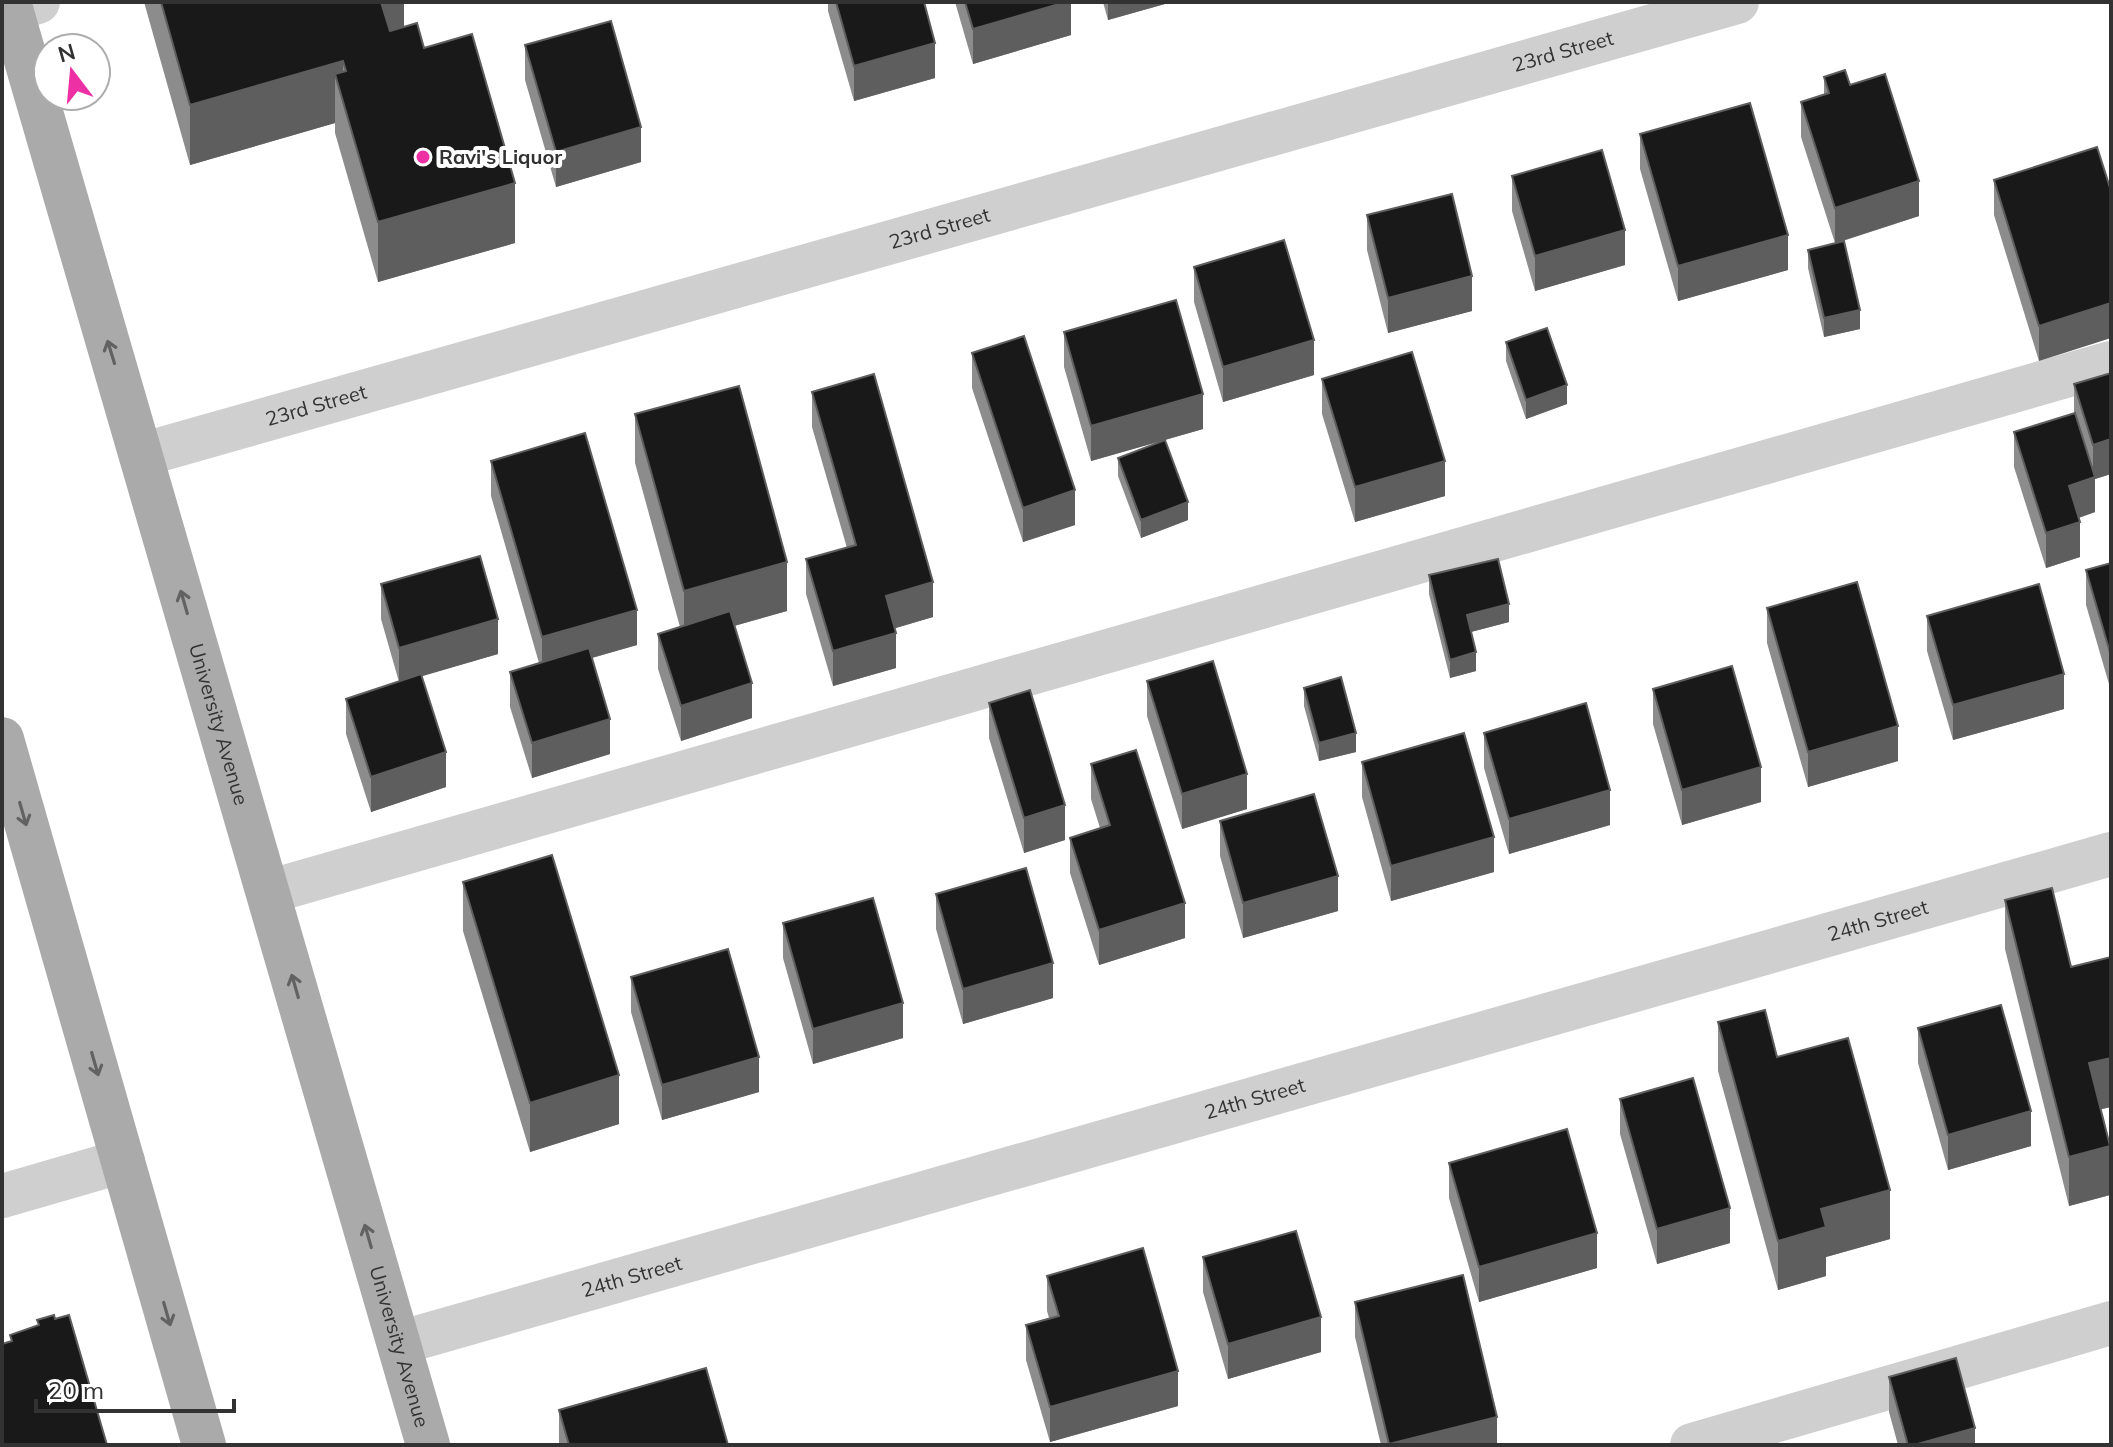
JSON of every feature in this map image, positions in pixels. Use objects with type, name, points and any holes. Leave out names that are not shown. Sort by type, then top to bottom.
[{"type":"main road","name":"University Avenue","points":[[19,5],[141,455],[428,1445]]},
{"type":"main road","points":[[2,739],[204,1445]]},
{"type":"street","name":"23rd Street","points":[[141,455],[1737,2]]},
{"type":"street","points":[[268,892],[2111,363]]},
{"type":"street","name":"24th Street","points":[[399,1343],[2111,854]]},
{"type":"street","points":[[2,1196],[123,1161]]},
{"type":"street","points":[[1692,1445],[2111,1323]]},
{"type":"building","points":[[161,2],[381,2],[390,31],[417,23],[424,48],[472,34],[515,183],[378,222],[335,74],[346,71],[343,61],[190,105]]},
{"type":"building","points":[[836,2],[924,2],[935,43],[854,66]]},
{"type":"building","points":[[965,2],[1066,2],[973,29]]},
{"type":"building","points":[[611,21],[641,127],[556,152],[525,45]]},
{"type":"building","points":[[1845,70],[1850,85],[1885,74],[1919,181],[1835,208],[1801,102],[1829,93],[1824,77]]},
{"type":"building","points":[[1750,103],[1788,235],[1678,266],[1640,134]]},
{"type":"building","points":[[2097,147],[2111,191],[2111,303],[2039,326],[1994,180]]},
{"type":"building","points":[[1602,150],[1625,230],[1535,256],[1512,176]]},
{"type":"building","points":[[1452,194],[1472,276],[1388,298],[1367,215]]},
{"type":"building","points":[[1284,240],[1314,340],[1223,367],[1194,267]]},
{"type":"building","points":[[1844,241],[1860,310],[1824,318],[1808,250]]},
{"type":"building","points":[[1176,300],[1203,394],[1091,426],[1064,332]]},
{"type":"building","points":[[1547,328],[1567,385],[1526,400],[1506,342]]},
{"type":"building","points":[[1024,336],[1075,490],[1023,508],[972,353]]},
{"type":"building","points":[[1412,352],[1445,461],[1355,487],[1322,379]]},
{"type":"building","points":[[2111,373],[2111,439],[2093,445],[2074,384]]},
{"type":"building","points":[[874,374],[933,582],[886,596],[896,633],[833,651],[806,559],[856,545],[812,392]]},
{"type":"building","points":[[739,386],[787,562],[684,591],[635,414]]},
{"type":"building","points":[[2075,413],[2095,477],[2069,486],[2080,522],[2046,533],[2014,432]]},
{"type":"building","points":[[585,433],[637,610],[542,637],[491,461]]},
{"type":"building","points":[[1165,440],[1188,502],[1141,520],[1118,458]]},
{"type":"building","points":[[480,556],[498,619],[399,648],[381,584]]},
{"type":"building","points":[[1498,559],[1509,604],[1467,615],[1476,652],[1450,660],[1429,575]]},
{"type":"building","points":[[2111,563],[2111,656],[2086,570]]},
{"type":"building","points":[[1857,582],[1898,726],[1808,752],[1767,608]]},
{"type":"building","points":[[2039,584],[2064,674],[1953,705],[1927,616]]},
{"type":"building","points":[[730,611],[752,683],[681,706],[658,634]]},
{"type":"building","points":[[589,648],[610,719],[532,743],[510,672]]},
{"type":"building","points":[[1213,661],[1247,774],[1182,794],[1147,681]]},
{"type":"building","points":[[1732,666],[1761,767],[1682,790],[1653,689]]},
{"type":"building","points":[[421,674],[446,752],[371,777],[346,699]]},
{"type":"building","points":[[1341,677],[1356,733],[1319,743],[1304,688]]},
{"type":"building","points":[[1030,690],[1065,805],[1024,818],[989,703]]},
{"type":"building","points":[[1586,703],[1610,790],[1509,819],[1484,733]]},
{"type":"building","points":[[1464,733],[1494,837],[1391,866],[1362,762]]},
{"type":"building","points":[[1136,750],[1185,903],[1099,930],[1070,838],[1110,825],[1091,764]]},
{"type":"building","points":[[1314,794],[1338,876],[1243,903],[1220,821]]},
{"type":"building","points":[[552,855],[619,1075],[530,1103],[463,882]]},
{"type":"building","points":[[1026,868],[1053,963],[963,989],[936,894]]},
{"type":"building","points":[[2052,888],[2071,967],[2111,957],[2111,1058],[2089,1063],[2110,1146],[2069,1157],[2005,900]]},
{"type":"building","points":[[873,898],[903,1003],[813,1029],[783,923]]},
{"type":"building","points":[[728,949],[759,1057],[662,1085],[631,977]]},
{"type":"building","points":[[2001,1005],[2031,1111],[1948,1135],[1918,1028]]},
{"type":"building","points":[[1765,1010],[1777,1057],[1848,1038],[1890,1190],[1821,1209],[1826,1227],[1778,1241],[1718,1022]]},
{"type":"building","points":[[1693,1078],[1730,1208],[1657,1229],[1620,1099]]},
{"type":"building","points":[[1567,1129],[1597,1233],[1479,1267],[1449,1163]]},
{"type":"building","points":[[1296,1231],[1321,1317],[1228,1344],[1203,1257]]},
{"type":"building","points":[[1143,1248],[1178,1371],[1050,1407],[1026,1325],[1059,1316],[1047,1276]]},
{"type":"building","points":[[1463,1275],[1497,1417],[1389,1444],[1355,1302]]},
{"type":"building","points":[[54,1315],[55,1319],[69,1315],[107,1445],[2,1445],[2,1344],[12,1341],[10,1335],[39,1325],[37,1320]]},
{"type":"building","points":[[1956,1358],[1975,1428],[1908,1445],[1889,1377]]},
{"type":"building","points":[[706,1368],[728,1445],[569,1445],[559,1410]]},
{"type":"place","name":"Ravi's Liquor","points":[[423,157]]}]
